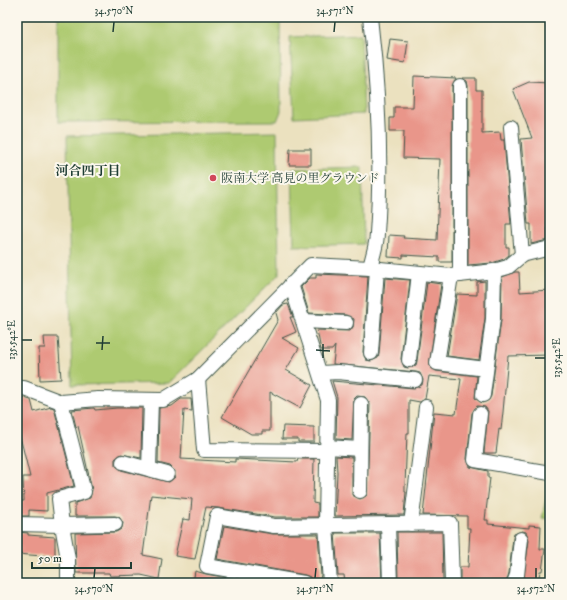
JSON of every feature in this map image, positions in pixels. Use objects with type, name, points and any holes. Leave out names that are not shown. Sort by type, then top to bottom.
[{"type":"street","points":[[370,17],[377,90],[378,166],[377,234],[373,269],[371,353]]},
{"type":"street","points":[[460,86],[455,276],[437,363],[486,369]]},
{"type":"street","points":[[511,128],[522,255]]},
{"type":"street","points":[[17,388],[24,388],[62,402],[98,399],[163,400],[198,379],[311,265],[455,276],[508,268],[522,255],[550,248]]},
{"type":"street","points":[[483,395],[493,319],[494,271]]},
{"type":"street","points":[[409,360],[419,273]]},
{"type":"street","points":[[291,284],[321,373],[328,400],[326,525],[330,583]]},
{"type":"street","points":[[304,321],[346,323]]},
{"type":"street","points":[[321,373],[338,372],[415,380]]},
{"type":"street","points":[[198,379],[204,450],[360,449]]},
{"type":"street","points":[[150,400],[150,469]]},
{"type":"street","points":[[62,402],[84,492],[59,499],[68,560],[68,583]]},
{"type":"street","points":[[360,491],[361,404]]},
{"type":"street","points":[[411,524],[426,407]]},
{"type":"street","points":[[480,414],[475,460],[550,473]]},
{"type":"street","points":[[123,462],[166,474]]},
{"type":"street","points":[[304,583],[257,579],[208,566],[217,516],[274,526],[450,523],[452,583]]},
{"type":"street","points":[[17,524],[62,526],[115,524]]},
{"type":"street","points":[[388,524],[390,583]]},
{"type":"street","points":[[514,583],[517,575],[521,539]]},
{"type":"green space","points":[[58,17],[280,17],[281,111],[277,121],[58,122]]},
{"type":"green space","points":[[361,34],[364,114],[294,117],[290,37]]},
{"type":"green space","points":[[277,132],[279,274],[169,383],[72,385],[67,136]]},
{"type":"green space","points":[[362,167],[364,244],[294,246],[292,169]]},
{"type":"green space","points":[[550,480],[550,519],[542,518]]},
{"type":"building","points":[[390,39],[408,41],[405,63],[387,60]]},
{"type":"building","points":[[414,76],[456,78],[452,86],[452,262],[439,262],[439,257],[403,255],[403,258],[388,257],[389,235],[404,236],[403,238],[437,240],[440,159],[403,158],[404,131],[390,131],[390,118],[394,118],[394,107],[413,107]]},
{"type":"building","points":[[462,78],[476,78],[476,90],[482,90],[482,133],[500,132],[501,140],[504,140],[511,224],[506,224],[506,247],[509,247],[509,255],[504,259],[492,263],[468,265],[468,86],[467,81]]},
{"type":"building","points":[[529,82],[550,83],[550,222],[547,222],[548,240],[531,244],[531,224],[528,224],[521,139],[532,138],[513,89]]},
{"type":"building","points":[[290,149],[311,149],[311,165],[289,165]]},
{"type":"building","points":[[519,272],[520,292],[550,290],[550,355],[508,356],[501,430],[499,429],[496,453],[484,453],[488,411],[485,407],[477,406],[472,413],[467,459],[470,467],[488,471],[488,478],[490,478],[485,520],[488,520],[488,524],[529,528],[529,525],[541,526],[540,549],[545,549],[542,571],[540,571],[538,583],[523,583],[529,540],[526,532],[522,531],[514,534],[509,573],[506,583],[460,581],[460,567],[468,567],[470,528],[467,528],[467,516],[423,515],[434,412],[456,414],[461,379],[429,376],[425,399],[420,402],[409,400],[409,433],[407,433],[404,515],[335,516],[337,472],[336,456],[352,457],[352,495],[360,499],[367,495],[370,404],[365,397],[357,396],[354,399],[352,440],[336,439],[337,397],[332,381],[414,388],[422,385],[423,380],[420,373],[416,372],[333,364],[335,346],[332,350],[321,350],[317,330],[350,331],[353,327],[354,319],[346,315],[309,313],[301,287],[310,278],[316,278],[316,274],[368,276],[363,352],[366,360],[371,361],[378,358],[379,354],[385,278],[410,280],[401,359],[404,367],[408,368],[416,365],[417,361],[427,282],[441,284],[429,366],[436,371],[477,376],[475,398],[482,403],[489,400],[491,396],[501,320],[502,277]]},
{"type":"building","points":[[485,281],[485,318],[479,360],[447,356],[457,294],[477,295],[477,282]]},
{"type":"building","points":[[288,304],[293,317],[290,317],[296,332],[282,338],[299,348],[286,370],[312,385],[300,408],[270,392],[270,431],[262,431],[262,434],[251,434],[222,417],[278,320],[276,313],[283,305]]},
{"type":"building","points":[[44,337],[58,337],[61,379],[40,380],[39,348],[45,348]]},
{"type":"building","points":[[17,396],[31,400],[34,412],[51,407],[54,408],[74,486],[47,493],[47,511],[29,510],[29,516],[17,516],[18,501],[24,501],[23,477],[30,477],[17,424]]},
{"type":"building","points":[[181,399],[191,399],[192,411],[184,410],[181,459],[235,462],[235,459],[297,462],[298,459],[314,459],[313,503],[318,504],[318,517],[275,517],[206,507],[195,559],[175,556],[183,519],[190,520],[192,499],[151,495],[143,555],[162,559],[159,579],[141,575],[110,576],[109,573],[76,573],[75,533],[116,532],[122,528],[123,523],[119,517],[115,516],[75,516],[75,503],[90,498],[92,490],[78,426],[76,427],[72,410],[94,408],[95,410],[142,408],[141,458],[121,454],[115,459],[115,465],[121,470],[169,482],[175,477],[175,471],[170,466],[158,463],[159,408],[172,406]]},
{"type":"building","points":[[283,426],[314,427],[314,442],[298,442],[298,439],[282,439]]},
{"type":"building","points":[[224,526],[273,534],[318,534],[321,575],[319,582],[312,581],[310,577],[305,575],[217,559]]},
{"type":"building","points":[[17,532],[28,533],[28,535],[55,537],[55,557],[17,554]]},
{"type":"building","points":[[397,532],[442,532],[443,581],[440,581],[440,583],[398,583]]},
{"type":"building","points":[[335,533],[380,533],[382,583],[345,583],[344,575],[338,575]]},
{"type":"building","points":[[195,571],[206,574],[255,583],[193,583]]},
{"type":"place","name":"阪南大学 高見の里グラウンド","points":[[213,178]]},
{"type":"district","name":"河合四丁目","points":[[88,170]]}]
